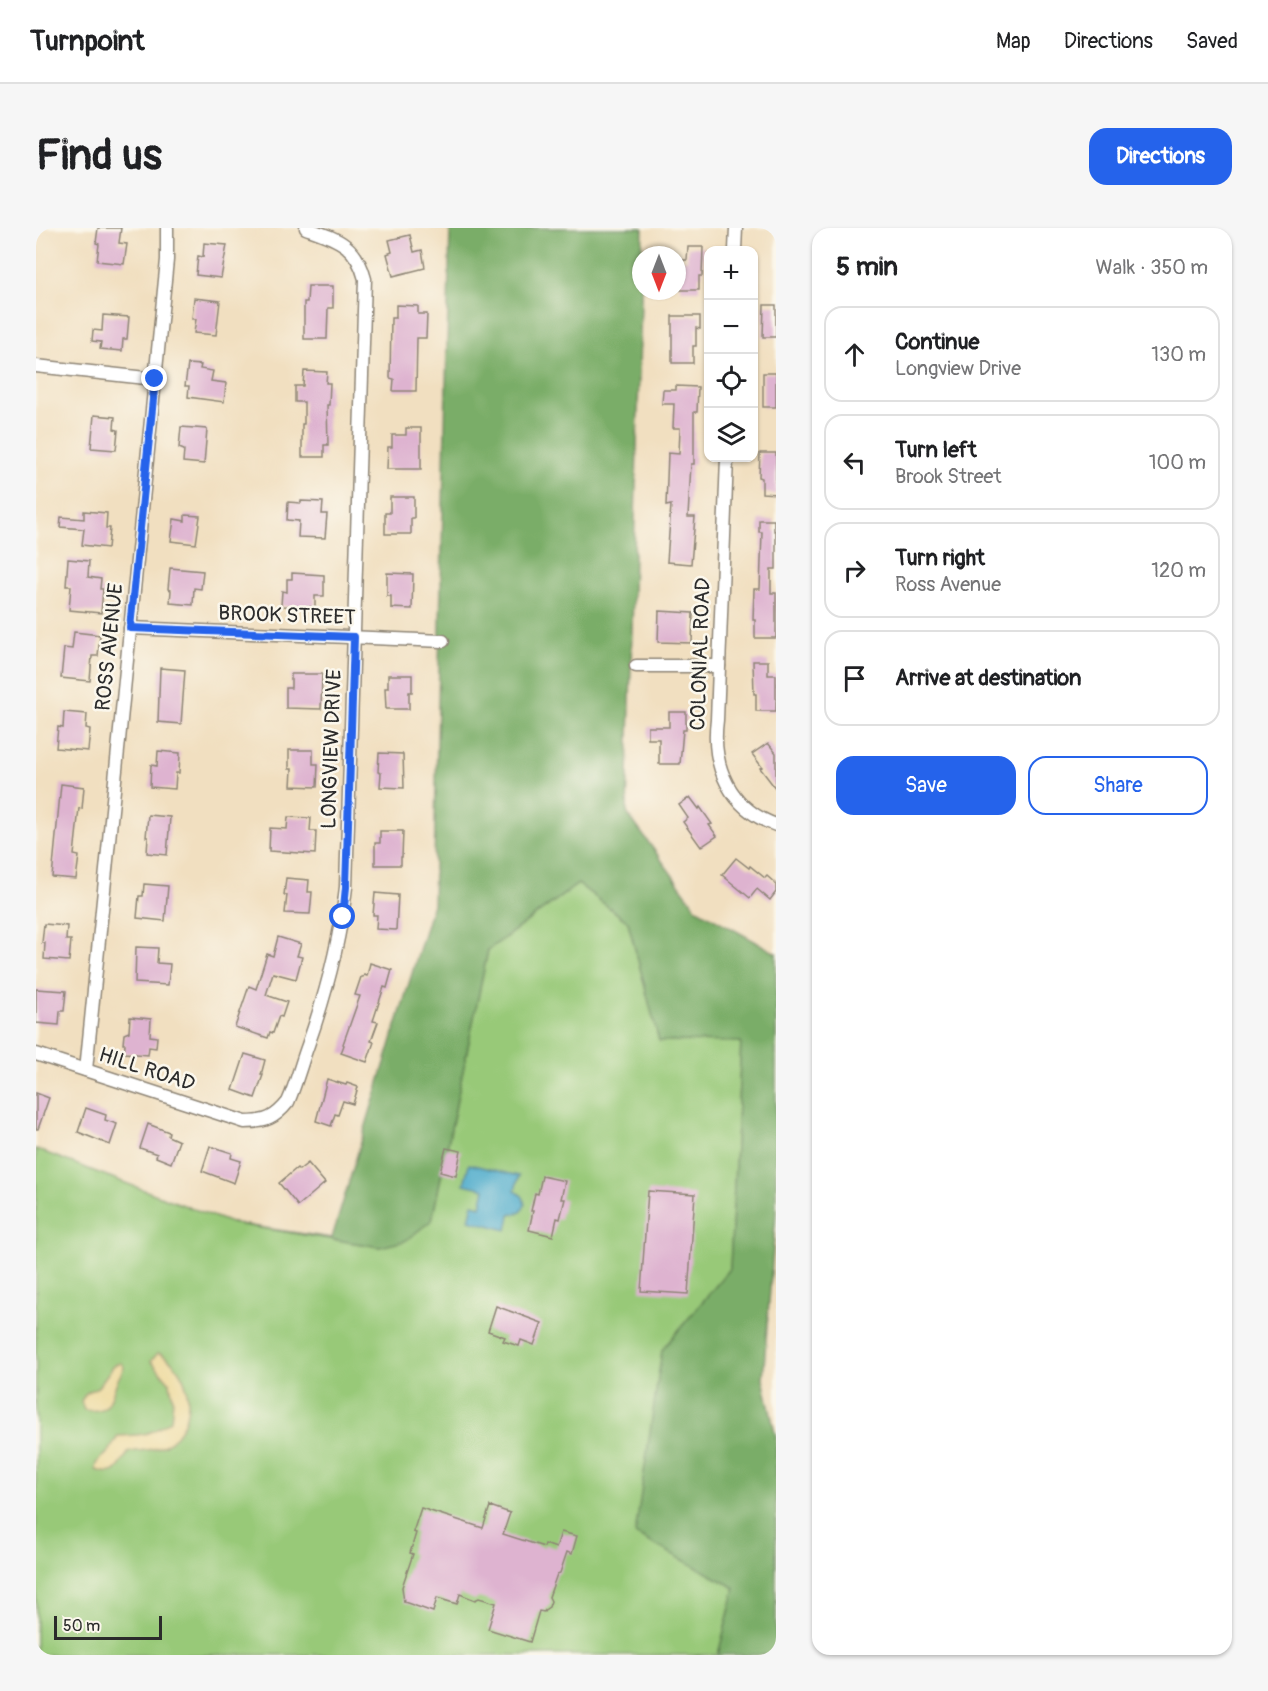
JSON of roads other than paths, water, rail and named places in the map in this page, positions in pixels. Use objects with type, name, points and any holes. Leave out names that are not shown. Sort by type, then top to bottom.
[{"type":"street","name":"ROSS AVENUE","points":[[86,1070],[167,260],[167,228]]},
{"type":"street","name":"LONGVIEW DRIVE","points":[[245,1122],[260,1122],[272,1118],[288,1102],[313,1032],[337,948],[346,887],[365,279],[362,265],[344,243],[306,228]]},
{"type":"street","points":[[735,246],[736,228]]},
{"type":"street","points":[[36,366],[155,379]]},
{"type":"street","name":"COLONIAL ROAD","points":[[727,462],[716,752],[728,787],[738,800],[752,813],[776,825]]},
{"type":"street","name":"BROOK STREET","points":[[130,628],[443,641]]},
{"type":"street","points":[[636,666],[719,666]]},
{"type":"street","name":"HILL ROAD","points":[[36,1054],[245,1122]]},
{"type":"water","points":[[469,1164],[519,1176],[515,1190],[523,1197],[525,1205],[521,1212],[510,1215],[507,1230],[469,1220],[473,1204],[481,1206],[485,1189],[464,1184]]}]
